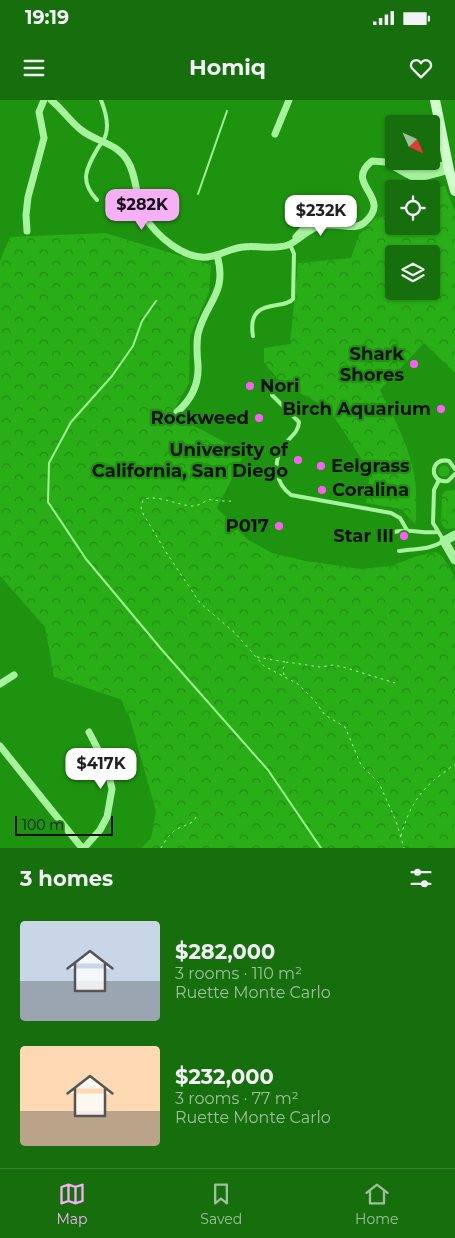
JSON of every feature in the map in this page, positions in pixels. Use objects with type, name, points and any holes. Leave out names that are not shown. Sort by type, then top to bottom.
[{"type":"main road","points":[[435,100],[448,167],[455,191]]},
{"type":"street","points":[[28,231],[26,215],[28,197],[44,138],[38,112],[44,100]]},
{"type":"street","points":[[51,100],[81,130],[114,146],[127,160],[133,172],[142,212],[165,240],[190,254],[208,257],[240,247],[266,248],[290,244],[310,221],[320,217],[340,219],[353,228],[358,227],[368,219],[374,206],[361,175],[363,170],[372,161],[385,162],[416,179],[426,173],[448,167]]},
{"type":"street","points":[[275,134],[289,100]]},
{"type":"street","points":[[177,412],[188,402],[197,380],[196,351],[198,334],[217,295],[221,280],[221,266],[217,254]]},
{"type":"street","points":[[455,535],[444,541],[455,560]]},
{"type":"street","points":[[0,684],[14,675]]},
{"type":"street","points":[[0,746],[83,848],[100,830],[107,817],[112,789],[107,767],[88,732]]},
{"type":"lane","points":[[97,200],[86,186],[85,180],[90,164],[105,137],[107,128],[101,100]]},
{"type":"lane","points":[[253,336],[252,324],[259,312],[270,305],[289,303],[293,299],[294,254],[290,244]]},
{"type":"lane","points":[[272,395],[299,422],[299,428],[282,447],[276,465],[277,475],[286,491],[291,495],[391,513],[400,518],[407,530]]},
{"type":"lane","points":[[455,468],[450,461],[439,462],[434,471],[436,478],[445,482],[455,476]]},
{"type":"lane","points":[[399,551],[436,546],[444,541],[433,522],[432,499],[439,480]]},
{"type":"lane","points":[[394,532],[407,530],[419,533],[438,532]]},
{"type":"path","points":[[231,501],[208,500],[194,506],[167,502],[159,498],[147,498],[143,500],[141,507],[142,512],[166,552],[200,603],[234,633],[264,666],[298,684],[314,700],[325,715],[346,727],[361,765],[379,783],[404,848]]},
{"type":"path","points":[[256,657],[311,666],[333,665],[396,683]]},
{"type":"path","points":[[284,675],[283,668],[287,662]]},
{"type":"path","points":[[401,837],[406,817],[418,795],[434,779],[455,765]]},
{"type":"path","points":[[161,848],[173,831],[188,826],[197,817],[197,814]]},
{"type":"green space","points":[[445,186],[455,212],[455,373],[424,343],[380,390],[401,433],[413,467],[416,490],[416,525],[401,509],[366,503],[370,472],[329,409],[282,383],[264,363],[264,348],[290,344],[298,263],[351,258],[359,235],[377,217],[385,216],[385,235],[440,235],[440,187]]},
{"type":"green space","name":"University of California, San Diego","points":[[105,233],[211,265],[209,292],[190,336],[189,383],[172,414],[245,453],[217,508],[247,539],[272,553],[306,561],[361,569],[390,566],[417,556],[436,552],[442,556],[455,577],[455,848],[141,848],[151,838],[156,812],[130,718],[120,699],[54,677],[45,627],[0,576],[0,261],[10,237]]},
{"type":"green space","points":[[444,465],[450,471],[444,477],[438,471]]},
{"type":"green space","points":[[455,490],[455,528],[446,529],[441,523],[442,495],[445,491]]},
{"type":"waterway","points":[[198,194],[227,111]]},
{"type":"waterway","points":[[156,301],[142,321],[133,346],[112,376],[71,422],[49,463],[48,502],[86,559],[162,650],[268,770],[321,848]]},
{"type":"place","name":"Shark Shores","points":[[414,364]]},
{"type":"place","name":"Nori","points":[[250,386]]},
{"type":"place","name":"Birch Aquarium","points":[[441,409]]},
{"type":"place","name":"Rockweed","points":[[259,418]]},
{"type":"place","name":"University of California, San Diego","points":[[298,460]]},
{"type":"place","name":"Eelgrass","points":[[321,466]]},
{"type":"place","name":"Coralina","points":[[322,490]]},
{"type":"place","name":"P017","points":[[279,526]]},
{"type":"place","name":"Star III","points":[[404,536]]}]
